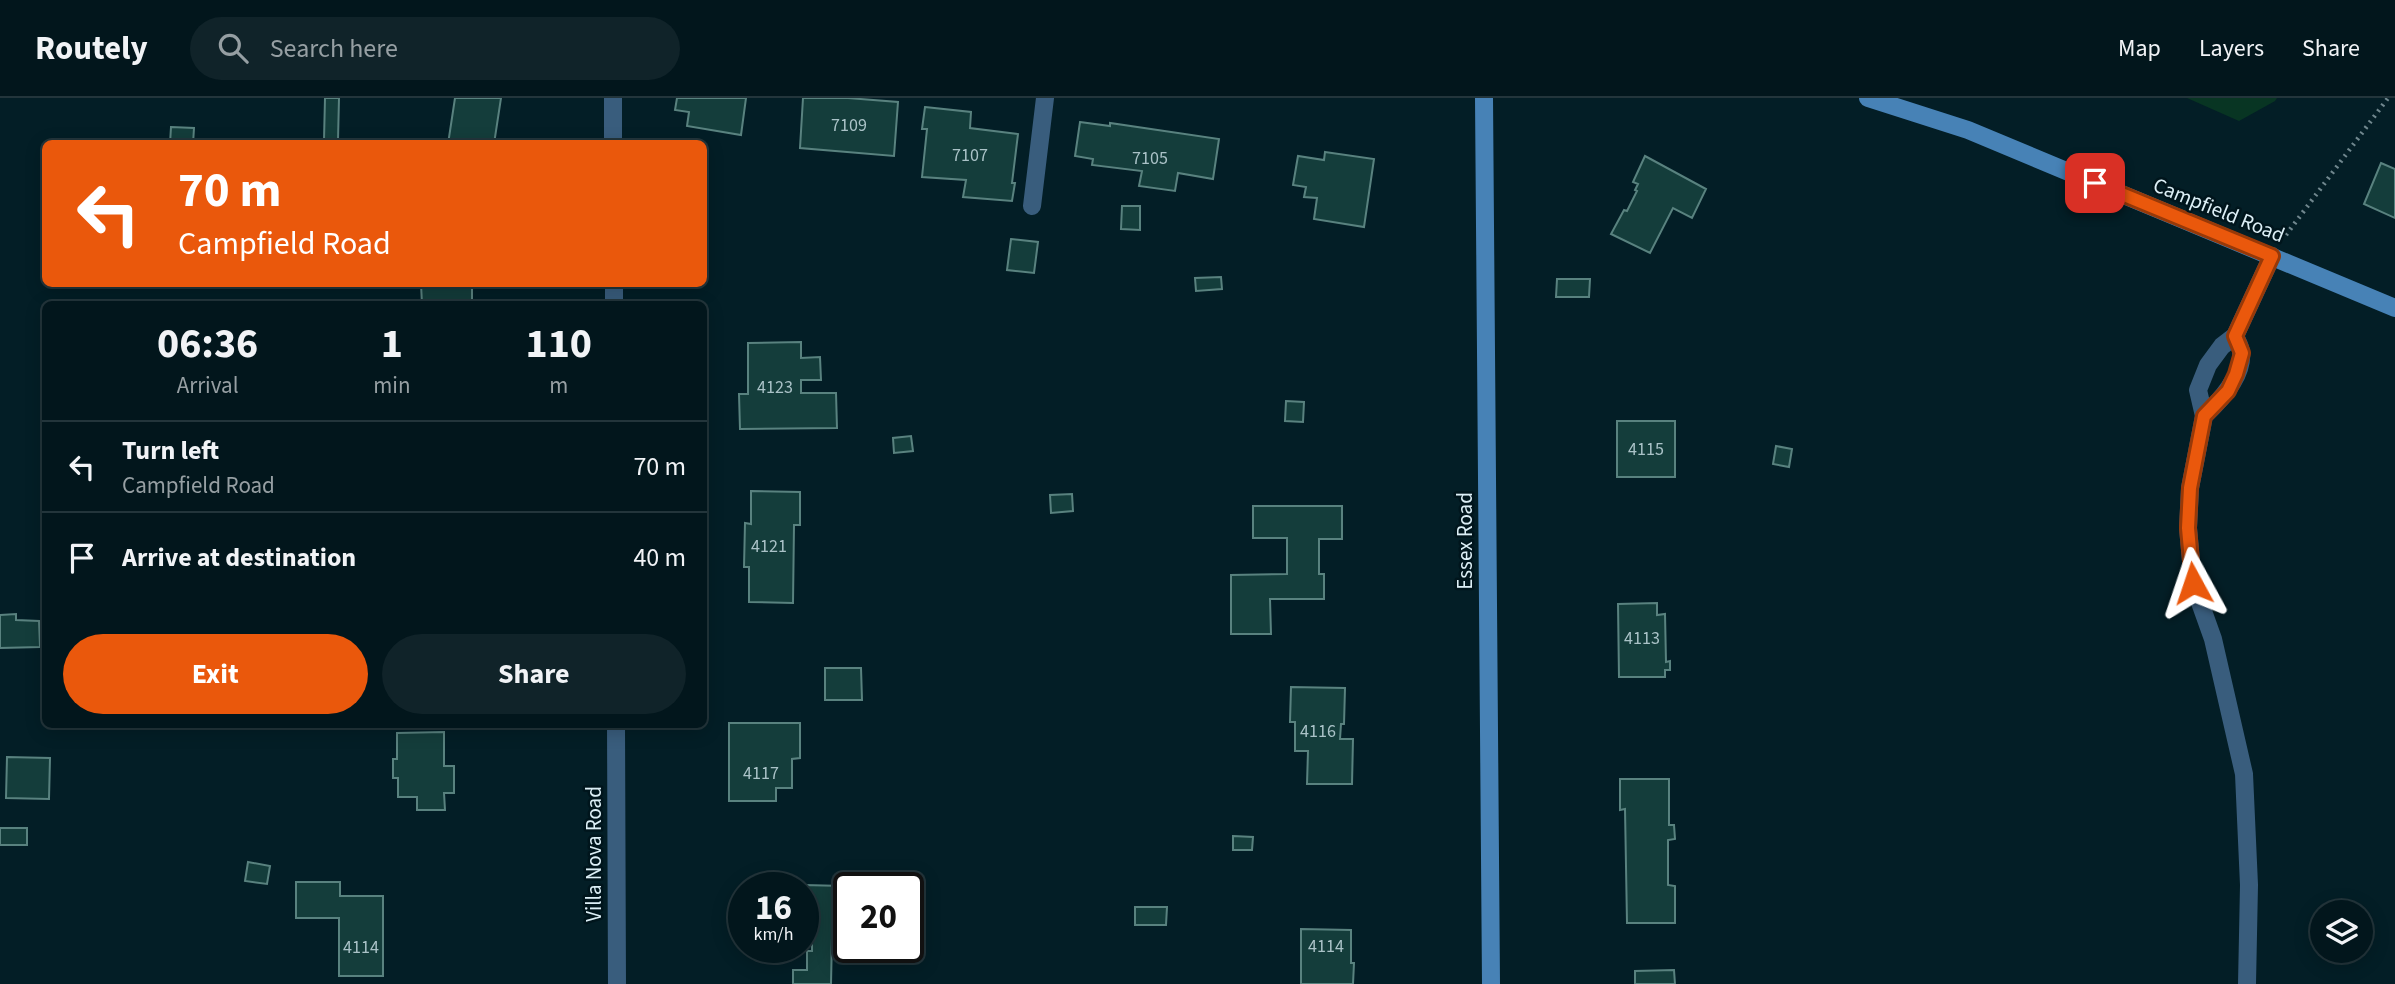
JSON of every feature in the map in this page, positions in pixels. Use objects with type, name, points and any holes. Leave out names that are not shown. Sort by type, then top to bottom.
[{"type":"street","points":[[613,98],[613,140]]},
{"type":"street","points":[[1032,206],[1045,98]]},
{"type":"street","name":"Essex Road","points":[[1484,98],[1491,984]]},
{"type":"street","name":"Campfield Road","points":[[1868,98],[1968,130],[2395,308]]},
{"type":"street","points":[[2247,984],[2249,886],[2244,774],[2213,639],[2193,583],[2188,528],[2190,488],[2204,416],[2198,390],[2208,365],[2222,346],[2235,336],[2272,256]]},
{"type":"street","points":[[2204,416],[2228,391],[2236,374],[2242,353],[2235,336]]},
{"type":"street","name":"Villa Nova Road","points":[[616,728],[617,984]]},
{"type":"path","points":[[2272,256],[2302,211],[2388,98]]},
{"type":"green space","points":[[2187,98],[2277,98],[2239,121]]},
{"type":"building","points":[[325,98],[339,98],[338,140],[324,140]]},
{"type":"building","points":[[455,98],[501,98],[495,140],[449,140]]},
{"type":"building","points":[[677,98],[746,98],[741,135],[687,126],[689,112],[675,110]]},
{"type":"building","points":[[803,98],[898,102],[894,156],[800,148]]},
{"type":"building","points":[[925,107],[971,112],[970,128],[1018,134],[1012,201],[963,197],[966,180],[922,177],[927,129],[922,129]]},
{"type":"building","points":[[1080,122],[1110,126],[1110,123],[1219,139],[1213,179],[1178,173],[1175,191],[1139,186],[1142,171],[1092,165],[1093,159],[1075,156]]},
{"type":"building","points":[[171,127],[194,128],[193,140],[170,140]]},
{"type":"building","points":[[1325,152],[1374,159],[1364,227],[1314,219],[1317,198],[1304,197],[1306,187],[1293,185],[1298,156],[1324,160]]},
{"type":"building","points":[[1645,156],[1706,189],[1692,218],[1673,208],[1650,253],[1611,234],[1637,191],[1635,190],[1638,184],[1633,182]]},
{"type":"building","points":[[2381,163],[2395,169],[2395,218],[2364,204]]},
{"type":"building","points":[[1122,206],[1140,206],[1140,230],[1121,229]]},
{"type":"building","points":[[1011,239],[1038,242],[1034,273],[1007,270]]},
{"type":"building","points":[[1221,277],[1222,289],[1196,291],[1195,278]]},
{"type":"building","points":[[1557,279],[1590,279],[1589,297],[1556,297]]},
{"type":"building","points":[[421,287],[472,287],[472,301],[422,301]]},
{"type":"building","points":[[801,342],[801,358],[820,357],[821,380],[801,380],[801,393],[836,393],[837,428],[740,429],[739,394],[748,394],[748,343]]},
{"type":"building","points":[[1286,401],[1304,402],[1303,422],[1285,421]]},
{"type":"building","points":[[1617,421],[1675,421],[1675,477],[1617,477]]},
{"type":"building","points":[[911,436],[913,451],[894,453],[893,438]]},
{"type":"building","points":[[1776,446],[1792,449],[1789,467],[1773,464]]},
{"type":"building","points":[[751,491],[800,492],[800,525],[794,525],[793,603],[749,602],[749,567],[744,567],[745,523],[751,524]]},
{"type":"building","points":[[1072,494],[1073,511],[1051,513],[1050,495]]},
{"type":"building","points":[[1253,506],[1342,506],[1342,539],[1319,539],[1319,574],[1324,574],[1324,599],[1270,599],[1271,634],[1231,634],[1231,575],[1287,574],[1287,538],[1253,538]]},
{"type":"building","points":[[1657,603],[1657,615],[1665,614],[1666,662],[1670,661],[1670,670],[1665,670],[1665,677],[1619,677],[1618,604]]},
{"type":"building","points":[[16,614],[16,620],[39,621],[40,647],[0,648],[0,615]]},
{"type":"building","points":[[825,668],[861,668],[862,700],[825,700]]},
{"type":"building","points":[[1291,687],[1345,688],[1344,724],[1341,724],[1340,739],[1353,739],[1352,784],[1307,784],[1308,751],[1295,751],[1295,722],[1290,722]]},
{"type":"building","points":[[729,723],[800,723],[800,758],[792,759],[792,788],[776,788],[776,801],[729,801]]},
{"type":"building","points":[[284,728],[322,728],[322,729]]},
{"type":"building","points":[[444,732],[444,766],[454,766],[454,793],[444,793],[445,810],[417,810],[417,797],[398,797],[398,778],[393,778],[393,759],[397,759],[397,733]]},
{"type":"building","points":[[7,757],[50,758],[49,799],[6,798]]},
{"type":"building","points":[[1620,779],[1669,779],[1669,825],[1674,825],[1675,839],[1668,840],[1668,885],[1675,886],[1675,923],[1627,923],[1625,809],[1620,810]]},
{"type":"building","points":[[0,828],[27,828],[27,845],[0,845]]},
{"type":"building","points":[[1233,836],[1253,837],[1252,850],[1233,850]]},
{"type":"building","points":[[248,862],[270,866],[267,884],[245,881]]},
{"type":"building","points":[[296,882],[340,882],[340,896],[383,896],[383,976],[339,976],[339,918],[296,918]]},
{"type":"building","points":[[819,885],[833,886],[831,984],[793,984],[793,970],[807,970],[807,963],[819,963]]},
{"type":"building","points":[[1135,907],[1167,907],[1166,925],[1135,925]]},
{"type":"building","points":[[1301,929],[1351,930],[1353,984],[1301,984]]},
{"type":"building","points":[[1674,970],[1675,984],[1635,984],[1635,971]]},
{"type":"route","points":[[2095,183],[2272,256],[2235,336],[2242,353],[2236,374],[2228,391],[2204,416],[2190,488],[2188,528],[2193,583]]}]
